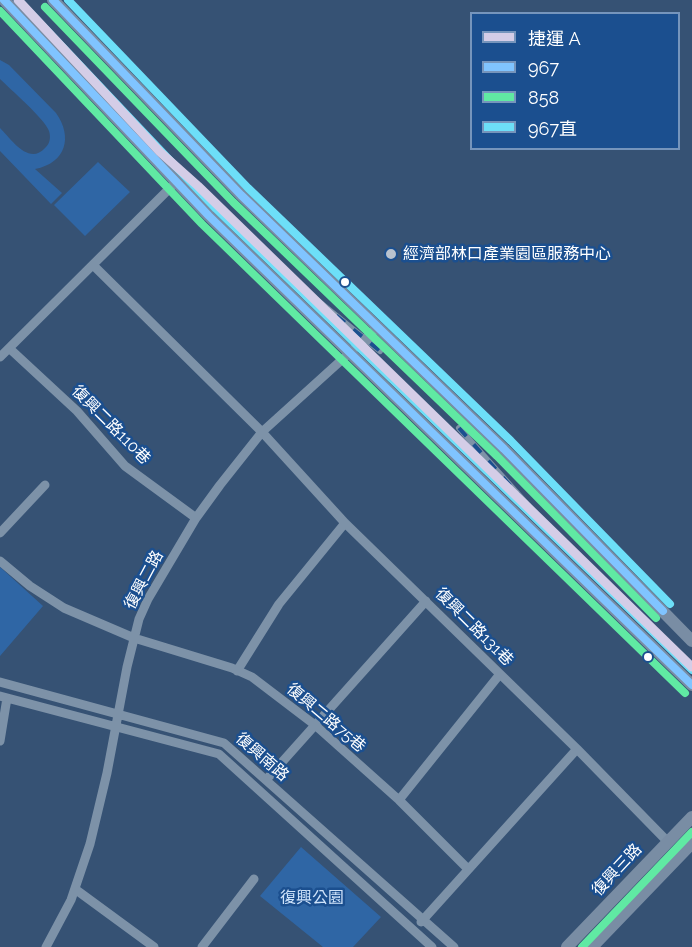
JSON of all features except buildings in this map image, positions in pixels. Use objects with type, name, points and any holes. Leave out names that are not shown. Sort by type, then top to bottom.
[{"type":"street","points":[[4,0],[209,216],[692,685]]},
{"type":"street","points":[[53,0],[241,195],[504,449],[692,641]]},
{"type":"street","points":[[0,357],[176,182]]},
{"type":"street","name":"復興二路131巷","points":[[93,265],[262,432],[345,523],[577,748],[667,841]]},
{"type":"street","name":"復興二路","points":[[46,947],[75,889],[90,844],[134,638],[148,599],[196,518],[262,432],[378,327]]},
{"type":"street","name":"復興二路110巷","points":[[9,348],[77,411],[125,466],[196,518]]},
{"type":"street","points":[[0,533],[45,484]]},
{"type":"street","points":[[237,671],[279,604],[345,523]]},
{"type":"street","name":"復興二路75巷","points":[[0,561],[30,586],[64,608],[134,638],[252,677],[315,725],[399,801],[468,869]]},
{"type":"street","points":[[266,780],[426,601]]},
{"type":"street","points":[[399,801],[500,674]]},
{"type":"street","name":"復興南路","points":[[0,682],[224,743],[454,947]]},
{"type":"street","points":[[0,741],[3,697]]},
{"type":"street","name":"復興南路","points":[[3,697],[219,754],[432,947]]},
{"type":"street","points":[[156,737],[159,725]]},
{"type":"street","points":[[413,931],[577,748]]},
{"type":"street","name":"復興三路","points":[[567,947],[692,817]]},
{"type":"street","points":[[592,947],[692,843]]},
{"type":"street","points":[[202,947],[254,879]]},
{"type":"street","points":[[75,889],[154,947]]},
{"type":"green space","points":[[0,60],[9,65],[56,113],[61,122],[64,131],[64,148],[54,161],[35,169],[62,193],[51,204],[0,151],[0,128],[21,149],[33,154],[45,148],[50,138],[49,131],[41,119],[0,79]]},
{"type":"green space","points":[[98,162],[130,192],[85,236],[54,205]]},
{"type":"green space","points":[[0,567],[43,606],[0,656]]},
{"type":"green space","name":"復興公園","points":[[301,847],[381,917],[353,947],[323,947],[260,896]]},
{"type":"railway","points":[[302,288],[380,351]]},
{"type":"railway","points":[[459,428],[541,520]]},
{"type":"metro line","name":"A","points":[[18,0],[160,152],[198,186],[692,667]]},
{"type":"transit line","name":"967","points":[[4,0],[209,216],[692,685]]},
{"type":"transit line","name":"967直","points":[[18,0],[216,209],[692,670]]},
{"type":"transit line","name":"967","points":[[53,0],[241,195],[504,449],[663,611]]},
{"type":"transit line","name":"967直","points":[[68,0],[248,188],[511,441],[670,604]]},
{"type":"transit line","name":"858","points":[[45,7],[233,202],[497,456],[656,618]]},
{"type":"transit line","name":"858","points":[[0,11],[202,224],[685,693]]},
{"type":"transit line","name":"858","points":[[582,947],[692,832]]},
{"type":"place","name":"經濟部林口產業園區服務中心","points":[[391,254]]}]
